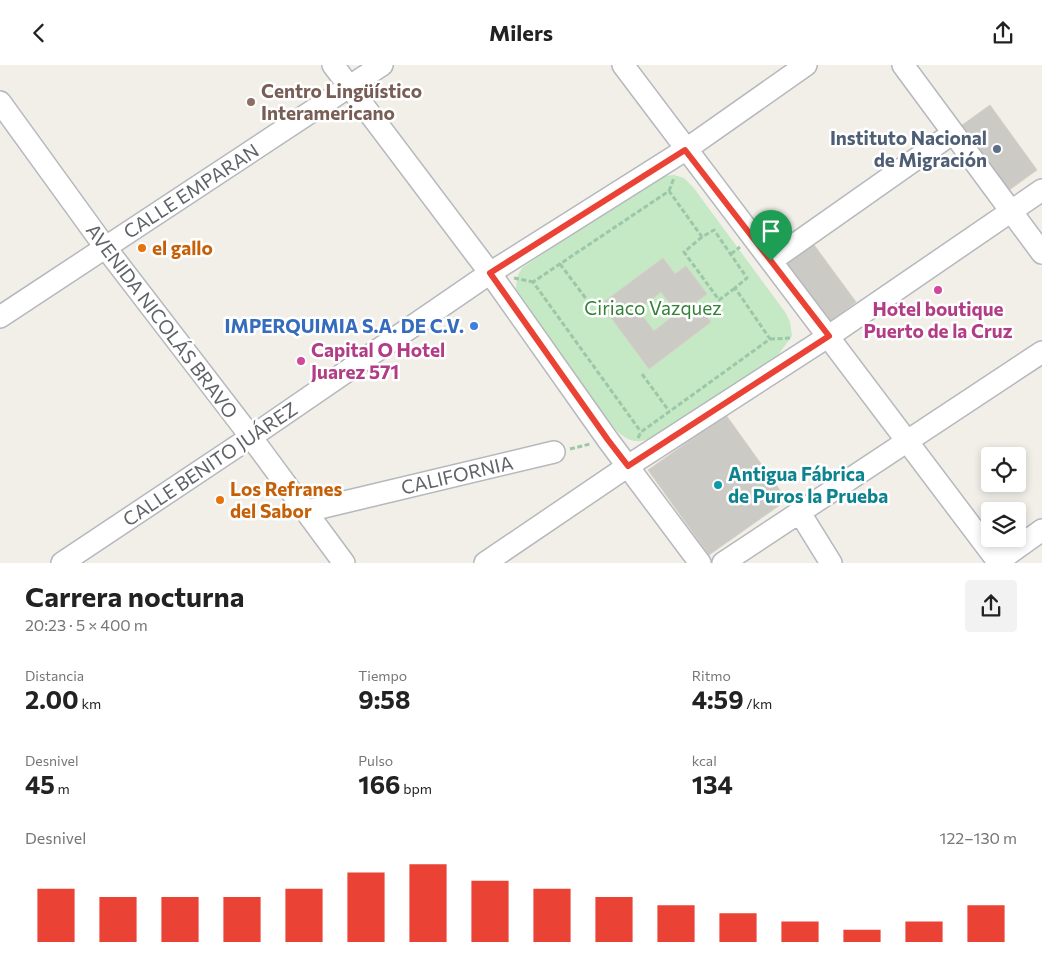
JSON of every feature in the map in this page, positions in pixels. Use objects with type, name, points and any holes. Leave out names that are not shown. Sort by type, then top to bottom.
[{"type":"street","points":[[333,65],[490,273],[608,440],[700,563]]},
{"type":"street","name":"CALLE EMPARAN","points":[[0,317],[382,65]]},
{"type":"street","name":"CALLE BENITO JUÁREZ","points":[[62,563],[251,437],[490,273],[685,150],[806,65]]},
{"type":"street","points":[[903,65],[1042,253]]},
{"type":"street","points":[[630,67],[685,150],[829,336],[997,563],[1042,530]]},
{"type":"street","name":"AVENIDA NICOLÁS BRAVO","points":[[0,102],[105,247],[307,511],[344,563]]},
{"type":"street","points":[[771,261],[953,133]]},
{"type":"street","points":[[485,563],[628,466],[829,336],[1042,190]]},
{"type":"street","points":[[723,563],[1042,352]]},
{"type":"street","name":"CALIFORNIA","points":[[307,511],[554,452]]},
{"type":"street","points":[[800,513],[831,563]]},
{"type":"path","points":[[702,237],[669,191],[533,281],[640,432],[770,339],[735,288]]},
{"type":"path","points":[[714,230],[747,278],[735,288],[719,300],[684,252],[714,230]]},
{"type":"path","points":[[560,264],[590,304]]},
{"type":"path","points":[[642,374],[669,411]]},
{"type":"path","points":[[554,452],[608,440]]},
{"type":"green space","name":"Ciriaco Vazquez","points":[[674,175],[684,178],[693,187],[785,312],[790,322],[792,336],[778,355],[658,435],[646,440],[636,441],[626,438],[616,430],[530,316],[516,288],[517,277],[522,268],[654,180]]},
{"type":"building","name":"Instituto Nacional de Migración","points":[[990,105],[1037,170],[1005,193],[958,128]]},
{"type":"building","points":[[809,238],[856,302],[828,323],[781,259]]},
{"type":"building","points":[[663,258],[675,274],[686,266],[707,294],[696,302],[711,322],[649,369],[601,304]],"holes":[[[661,292],[677,313],[654,331],[638,310]]]},
{"type":"building","name":"Antigua Fábrica de Puros la Prueba","points":[[726,415],[787,500],[709,555],[648,470]]},
{"type":"place","name":"Centro Lingüístico Interamericano","points":[[251,102]]},
{"type":"place","name":"Instituto Nacional de Migración","points":[[997,149]]},
{"type":"place","name":"el gallo","points":[[142,248]]},
{"type":"place","name":"Hotel boutique Puerto de la Cruz","points":[[938,290]]},
{"type":"place","name":"IMPERQUIMIA S.A. DE C.V.","points":[[474,326]]},
{"type":"place","name":"Capital O Hotel Juarez 571","points":[[301,361]]},
{"type":"place","name":"Antigua Fábrica de Puros la Prueba","points":[[718,485]]},
{"type":"place","name":"Los Refranes del Sabor","points":[[220,500]]},
{"type":"route","points":[[685,150],[771,261],[829,336],[628,466],[490,273],[685,150]]}]
